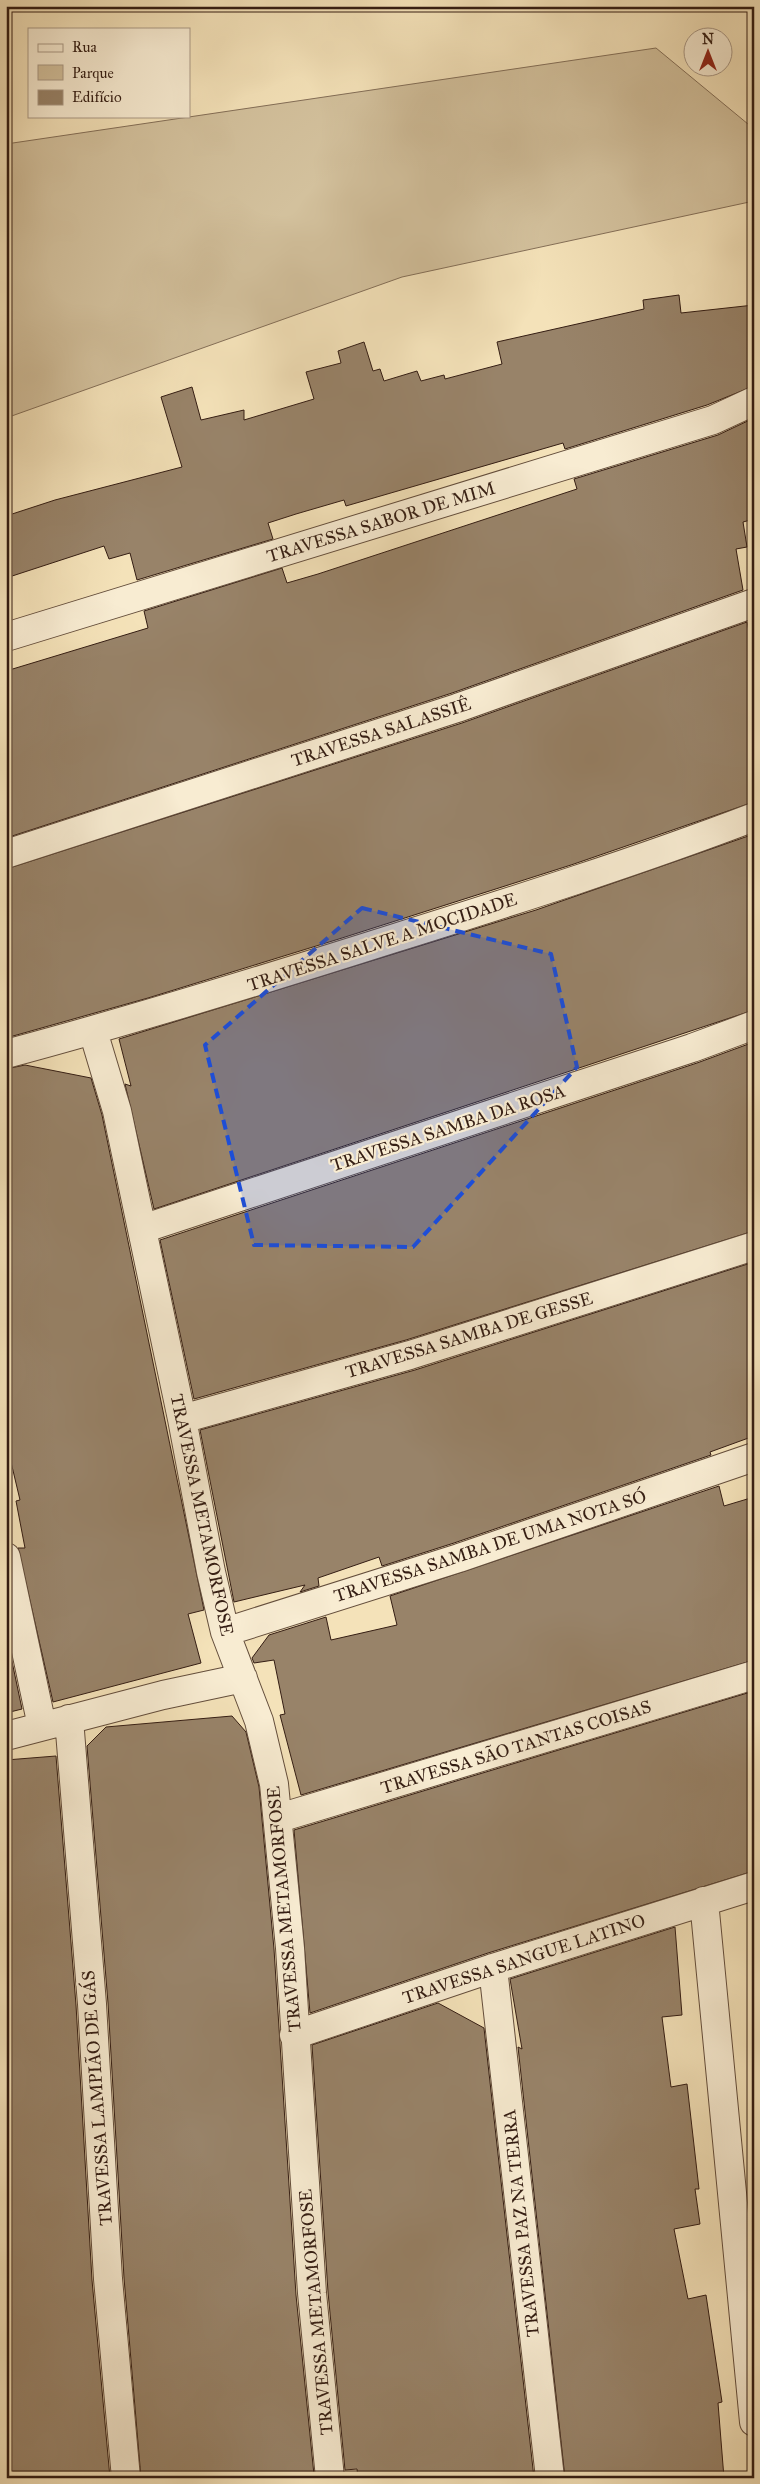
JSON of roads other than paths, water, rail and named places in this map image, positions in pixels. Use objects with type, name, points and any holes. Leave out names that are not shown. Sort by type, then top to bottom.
[{"type":"street","name":"TRAVESSA SABOR DE MIM","points":[[6,636],[704,423],[754,400]]},
{"type":"street","name":"TRAVESSA SALASSIÊ","points":[[6,854],[457,708],[754,603]]},
{"type":"street","name":"TRAVESSA SALVE A MOCIDADE","points":[[6,1054],[93,1031],[495,906],[685,843],[754,817]]},
{"type":"street","name":"TRAVESSA SAMBA DA ROSA","points":[[142,1229],[692,1048],[754,1025]]},
{"type":"street","name":"TRAVESSA METAMORFOSE","points":[[93,1031],[117,1111],[182,1419],[211,1572],[225,1632],[267,1749],[279,1818],[290,1948],[294,2035],[312,2293],[330,2478]]},
{"type":"street","name":"TRAVESSA SAMBA DE GESSE","points":[[182,1419],[410,1355],[754,1246]]},
{"type":"street","name":"TRAVESSA SAMBA DE UMA NOTA SÓ","points":[[225,1632],[459,1558],[754,1457]]},
{"type":"street","points":[[6,1557],[42,1726]]},
{"type":"street","name":"TRAVESSA SÃO TANTAS COISAS","points":[[279,1818],[754,1675]]},
{"type":"street","points":[[6,1736],[242,1678]]},
{"type":"street","name":"TRAVESSA LAMPIÃO DE GÁS","points":[[69,1719],[92,2004],[108,2279],[126,2478]]},
{"type":"street","name":"TRAVESSA SANGUE LATINO","points":[[294,2035],[493,1968],[754,1886]]},
{"type":"street","points":[[704,1901],[754,2422]]},
{"type":"street","name":"TRAVESSA PAZ NA TERRA","points":[[493,1968],[550,2478]]}]
